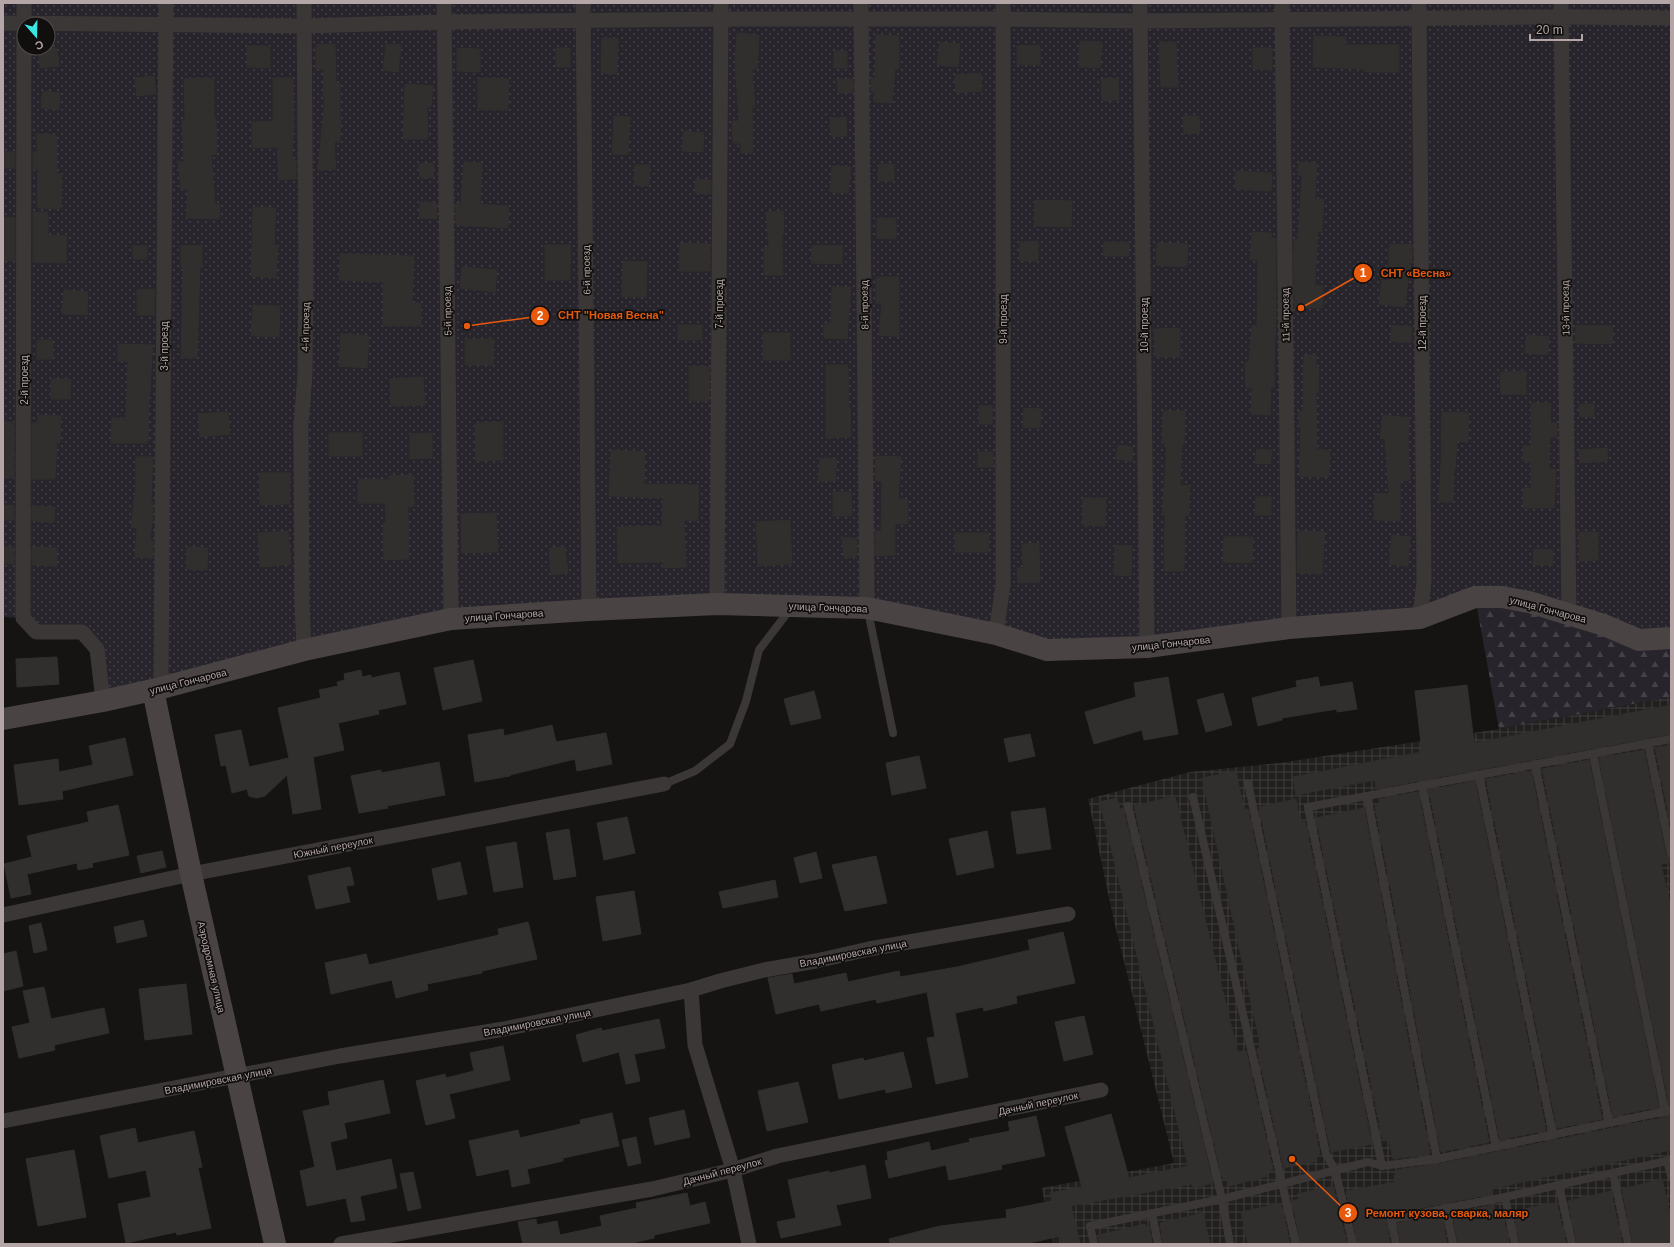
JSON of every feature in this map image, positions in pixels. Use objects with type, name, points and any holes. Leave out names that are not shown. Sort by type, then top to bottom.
[{"type":"street","name":"2-й проезд","points":[[24,3],[24,16]]},
{"type":"street","name":"3-й проезд","points":[[157,689],[166,3]]},
{"type":"street","name":"4-й проезд","points":[[304,3],[306,290],[305,374],[301,434],[302,604],[304,650]]},
{"type":"street","name":"5-й проезд","points":[[444,3],[450,619]]},
{"type":"street","name":"6-й проезд","points":[[583,3],[589,610]]},
{"type":"street","name":"7-й проезд","points":[[717,604],[721,3]]},
{"type":"street","name":"8-й проезд","points":[[861,3],[867,608]]},
{"type":"street","name":"9-й проезд","points":[[996,634],[1003,585],[1003,3]]},
{"type":"street","name":"10-й проезд","points":[[1140,3],[1147,647]]},
{"type":"street","name":"11-й проезд","points":[[1282,3],[1289,628]]},
{"type":"street","name":"12-й проезд","points":[[1419,3],[1424,573],[1420,618]]},
{"type":"street","points":[[56,23],[304,26],[444,22],[722,20],[1004,19],[1141,21],[1419,19],[1561,10],[1671,18]]},
{"type":"street","name":"13-й проезд","points":[[1561,10],[1569,614]]},
{"type":"street","points":[[3,23],[16,23]]},
{"type":"street","name":"2-й проезд","points":[[24,56],[23,618],[36,632],[82,632],[97,649],[103,701]]},
{"type":"street","name":"улица Гончарова","points":[[3,719],[103,701],[157,689],[304,650],[450,619],[589,610],[717,604],[867,608],[996,634],[1047,650],[1147,647],[1289,628],[1420,618],[1475,597],[1502,597],[1569,614],[1604,625],[1639,640],[1671,638]]},
{"type":"street","name":"Аэродромная улица","points":[[157,689],[191,874],[275,1244]]},
{"type":"street","name":"Южный переулок","points":[[3,915],[191,874],[664,784]]},
{"type":"street","name":"Владимировская улица","points":[[3,1121],[340,1056],[504,1029],[691,990],[764,970],[816,961],[869,949],[1068,914]]},
{"type":"street","points":[[691,990],[695,1045],[733,1170],[749,1244]]},
{"type":"street","name":"Дачный переулок","points":[[341,1244],[652,1189],[733,1170],[777,1156],[1101,1090]]},
{"type":"lane","points":[[664,784],[696,771],[730,744],[746,701],[759,650],[793,606]]},
{"type":"lane","points":[[867,608],[893,733]]},
{"type":"lane","points":[[1382,1166],[1308,807],[1671,739]]},
{"type":"lane","points":[[1648,743],[1671,854]]},
{"type":"lane","points":[[1094,1244],[1090,1226],[1222,1199],[1368,1162],[1382,1166],[1437,1160],[1668,1110],[1593,754]]},
{"type":"lane","points":[[1535,764],[1609,1123]]},
{"type":"lane","points":[[1479,775],[1552,1135]]},
{"type":"lane","points":[[1248,783],[1326,1154],[1335,1170],[1353,1244]]},
{"type":"lane","points":[[1422,785],[1496,1147]]},
{"type":"lane","points":[[1367,796],[1437,1160]]},
{"type":"lane","points":[[1193,797],[1296,1244]]},
{"type":"lane","points":[[1128,806],[1222,1199],[1230,1244]]},
{"type":"lane","points":[[1396,1244],[1391,1219],[1505,1197],[1613,1174],[1669,1160],[1671,1176]]},
{"type":"lane","points":[[1613,1174],[1628,1244]]},
{"type":"lane","points":[[1559,1185],[1572,1244]]},
{"type":"lane","points":[[1505,1197],[1515,1244]]},
{"type":"lane","points":[[1446,1209],[1453,1244]]},
{"type":"lane","points":[[1152,1213],[1158,1244]]},
{"type":"shaded area","points":[[1671,697],[1671,1244],[1053,1244],[1042,1188],[1174,1163],[1114,921],[1088,799],[1190,772],[1280,763],[1499,729]]},
{"type":"green space","points":[[3,3],[1671,3],[1671,638],[1502,597],[1420,618],[1047,650],[867,608],[451,619],[103,701],[97,649],[82,632],[36,632],[23,618],[3,617]]},
{"type":"green space","points":[[1475,597],[1671,638],[1671,697],[1499,729]]},
{"type":"building","points":[[737,33],[759,35],[757,69],[752,69],[755,107],[752,107],[753,153],[741,153],[741,143],[733,143],[732,121],[739,121],[735,64]]},
{"type":"building","points":[[876,35],[899,36],[899,69],[895,69],[892,103],[874,102],[875,92],[871,92],[871,78],[875,78]]},
{"type":"building","points":[[1314,36],[1346,37],[1345,45],[1399,45],[1399,72],[1364,72],[1364,69],[1313,67]]},
{"type":"building","points":[[602,38],[618,39],[617,74],[601,73]]},
{"type":"building","points":[[1080,41],[1102,42],[1100,68],[1079,67]]},
{"type":"building","points":[[940,42],[960,44],[958,67],[937,65]]},
{"type":"building","points":[[1159,42],[1176,42],[1178,87],[1161,87]]},
{"type":"building","points":[[335,44],[336,83],[340,83],[340,142],[334,142],[336,169],[318,170],[325,97],[323,97],[324,69],[316,69],[316,45]]},
{"type":"building","points":[[386,44],[401,45],[398,72],[383,70]]},
{"type":"building","points":[[1040,45],[1040,65],[1017,65],[1017,46]]},
{"type":"building","points":[[247,46],[270,46],[270,68],[247,67]]},
{"type":"building","points":[[57,48],[59,66],[40,68],[39,56],[56,56]]},
{"type":"building","points":[[457,48],[480,49],[480,72],[457,71]]},
{"type":"building","points":[[556,48],[570,48],[570,67],[556,67]]},
{"type":"building","points":[[1253,48],[1272,48],[1272,70],[1253,69]]},
{"type":"building","points":[[834,51],[847,51],[847,68],[834,68]]},
{"type":"building","points":[[981,73],[982,91],[956,93],[955,75]]},
{"type":"building","points":[[154,76],[156,94],[137,96],[135,78]]},
{"type":"building","points":[[214,78],[214,119],[216,119],[217,154],[211,155],[215,204],[220,204],[219,219],[186,218],[188,189],[181,190],[178,162],[184,162],[182,120],[185,120],[184,79]]},
{"type":"building","points":[[273,78],[293,78],[294,122],[292,160],[296,160],[296,179],[279,180],[277,147],[252,148],[252,122],[273,121]]},
{"type":"building","points":[[478,78],[509,79],[508,110],[478,110]]},
{"type":"building","points":[[1118,78],[1119,100],[1102,101],[1101,79]]},
{"type":"building","points":[[837,79],[853,79],[853,93],[838,93]]},
{"type":"building","points":[[405,84],[433,86],[431,107],[427,107],[428,139],[403,139]]},
{"type":"building","points":[[43,91],[60,93],[59,110],[41,108]]},
{"type":"building","points":[[614,116],[630,117],[628,155],[612,154]]},
{"type":"building","points":[[1183,116],[1199,116],[1200,133],[1184,134]]},
{"type":"building","points":[[846,117],[847,136],[831,137],[830,118]]},
{"type":"building","points":[[684,131],[704,133],[703,152],[682,151]]},
{"type":"building","points":[[37,134],[57,135],[57,174],[62,174],[61,209],[37,208],[38,169],[33,169],[33,152],[37,152]]},
{"type":"building","points":[[4,152],[15,152],[15,168],[4,168]]},
{"type":"building","points":[[464,162],[482,163],[480,204],[509,206],[508,228],[456,225],[455,203],[461,203]]},
{"type":"building","points":[[1299,162],[1317,163],[1315,199],[1324,199],[1322,232],[1318,231],[1315,286],[1323,286],[1323,308],[1294,308],[1294,239],[1298,240],[1302,175],[1298,175]]},
{"type":"building","points":[[433,163],[434,177],[420,178],[419,164]]},
{"type":"building","points":[[879,164],[894,164],[894,181],[878,181]]},
{"type":"building","points":[[635,165],[650,165],[649,186],[634,185]]},
{"type":"building","points":[[832,166],[851,167],[848,193],[830,192]]},
{"type":"building","points":[[1236,171],[1272,173],[1271,191],[1235,189]]},
{"type":"building","points":[[695,179],[711,180],[711,194],[695,193]]},
{"type":"building","points":[[1035,200],[1072,201],[1071,227],[1034,226]]},
{"type":"building","points":[[420,202],[437,203],[437,219],[419,218]]},
{"type":"building","points":[[253,207],[276,208],[274,245],[278,245],[276,278],[251,276]]},
{"type":"building","points":[[783,211],[783,275],[764,275],[764,248],[769,247],[766,212]]},
{"type":"building","points":[[33,212],[48,212],[48,235],[67,236],[66,263],[33,262]]},
{"type":"building","points":[[3,217],[15,218],[15,261],[3,261]]},
{"type":"building","points":[[877,218],[896,218],[896,239],[877,238]]},
{"type":"building","points":[[1252,232],[1272,233],[1271,238],[1276,238],[1274,387],[1271,387],[1270,415],[1251,414],[1252,388],[1246,388],[1245,362],[1249,362],[1252,326],[1257,326],[1258,260],[1250,260]]},
{"type":"building","points":[[1038,241],[1038,261],[1019,261],[1020,242]]},
{"type":"building","points":[[1104,242],[1129,242],[1129,256],[1103,256]]},
{"type":"building","points":[[680,243],[710,244],[710,271],[679,271]]},
{"type":"building","points":[[1157,243],[1188,244],[1187,267],[1156,265]]},
{"type":"building","points":[[1412,244],[1412,263],[1410,263],[1405,307],[1379,304],[1382,280],[1389,281],[1389,245]]},
{"type":"building","points":[[202,245],[197,358],[181,358],[183,267],[181,267],[181,246]]},
{"type":"building","points":[[545,245],[571,245],[570,280],[545,280]]},
{"type":"building","points":[[812,245],[843,246],[842,264],[811,263]]},
{"type":"building","points":[[133,246],[147,246],[147,259],[133,259]]},
{"type":"building","points":[[340,254],[414,256],[412,303],[421,303],[421,326],[383,326],[383,282],[339,280]]},
{"type":"building","points":[[623,261],[647,262],[646,297],[622,297]]},
{"type":"building","points":[[462,267],[497,270],[495,292],[460,288]]},
{"type":"building","points":[[876,277],[899,277],[899,337],[879,335],[882,303],[876,303]]},
{"type":"building","points":[[832,287],[851,287],[847,339],[824,338],[824,323],[831,323]]},
{"type":"building","points":[[155,289],[154,315],[137,315],[137,290]]},
{"type":"building","points":[[64,290],[88,292],[87,315],[62,314]]},
{"type":"building","points":[[253,305],[280,306],[279,337],[251,336]]},
{"type":"building","points":[[678,325],[702,325],[702,340],[678,340]]},
{"type":"building","points":[[1392,325],[1412,327],[1411,343],[1390,341]]},
{"type":"building","points":[[1576,325],[1613,326],[1612,344],[1575,343]]},
{"type":"building","points":[[1180,328],[1180,357],[1155,357],[1154,329]]},
{"type":"building","points":[[763,333],[790,333],[790,360],[763,360]]},
{"type":"building","points":[[341,334],[369,336],[367,368],[339,366]]},
{"type":"building","points":[[1527,335],[1549,337],[1548,355],[1525,353]]},
{"type":"building","points":[[465,339],[494,339],[493,365],[465,365]]},
{"type":"building","points":[[37,340],[53,340],[53,359],[37,359]]},
{"type":"building","points":[[118,344],[153,345],[148,443],[111,443],[112,418],[126,418],[128,361],[118,361]]},
{"type":"building","points":[[1304,355],[1316,355],[1316,367],[1319,367],[1318,393],[1316,393],[1317,450],[1330,450],[1329,477],[1299,476],[1301,427],[1299,427],[1299,411],[1303,411]]},
{"type":"building","points":[[826,365],[848,365],[851,437],[826,438]]},
{"type":"building","points":[[689,366],[710,367],[709,401],[689,401]]},
{"type":"building","points":[[1526,371],[1526,394],[1501,395],[1500,372]]},
{"type":"building","points":[[423,377],[425,405],[391,406],[390,379]]},
{"type":"building","points":[[51,379],[71,379],[70,399],[51,399]]},
{"type":"building","points":[[1531,403],[1551,403],[1550,423],[1557,423],[1557,437],[1550,437],[1549,469],[1556,469],[1554,508],[1523,508],[1523,488],[1531,488],[1531,462],[1523,461],[1523,446],[1531,446]]},
{"type":"building","points":[[1579,404],[1594,404],[1594,417],[1580,417]]},
{"type":"building","points":[[979,406],[992,406],[992,424],[979,424]]},
{"type":"building","points":[[1024,408],[1041,409],[1040,428],[1023,427]]},
{"type":"building","points":[[1163,411],[1185,411],[1184,444],[1182,444],[1180,485],[1190,486],[1189,516],[1185,515],[1184,571],[1164,571],[1165,515],[1162,515],[1167,444],[1162,444]]},
{"type":"building","points":[[228,412],[230,434],[200,437],[198,414]]},
{"type":"building","points":[[1442,412],[1469,413],[1468,442],[1457,441],[1453,502],[1439,502]]},
{"type":"building","points":[[38,415],[61,416],[60,442],[57,442],[55,479],[32,479],[32,423],[38,423]]},
{"type":"building","points":[[1383,415],[1410,418],[1408,439],[1410,480],[1400,481],[1400,521],[1374,520],[1375,493],[1389,494],[1385,439],[1380,438]]},
{"type":"building","points":[[3,422],[14,422],[14,478],[3,478]]},
{"type":"building","points":[[503,422],[503,460],[476,461],[475,423]]},
{"type":"building","points":[[329,433],[362,433],[362,456],[329,456]]},
{"type":"building","points":[[432,433],[432,458],[410,459],[410,434]]},
{"type":"building","points":[[1118,445],[1133,447],[1132,461],[1116,459]]},
{"type":"building","points":[[1607,448],[1608,461],[1580,463],[1579,450]]},
{"type":"building","points":[[1257,449],[1272,450],[1270,464],[1255,463]]},
{"type":"building","points":[[611,450],[645,452],[644,484],[699,485],[698,521],[684,520],[686,567],[663,568],[663,562],[618,563],[617,527],[662,526],[663,498],[609,496]]},
{"type":"building","points":[[978,452],[993,452],[993,467],[978,467]]},
{"type":"building","points":[[876,456],[901,457],[898,499],[908,500],[908,524],[895,523],[895,555],[875,556],[875,531],[881,531],[882,481],[875,480]]},
{"type":"building","points":[[136,457],[153,457],[151,502],[153,502],[153,513],[150,540],[153,540],[153,558],[135,557],[137,528],[131,527],[136,486]]},
{"type":"building","points":[[820,458],[837,459],[835,481],[818,481]]},
{"type":"building","points":[[259,473],[290,473],[290,504],[260,505]]},
{"type":"building","points":[[413,475],[414,506],[408,506],[409,559],[384,560],[383,523],[386,522],[385,503],[357,503],[359,479],[389,480],[389,476]]},
{"type":"building","points":[[833,492],[851,492],[852,516],[833,516]]},
{"type":"building","points":[[1256,497],[1271,497],[1271,515],[1255,515]]},
{"type":"building","points":[[1083,498],[1106,498],[1105,526],[1082,525]]},
{"type":"building","points":[[3,505],[14,506],[14,520],[3,520]]},
{"type":"building","points":[[32,506],[55,507],[54,522],[32,521]]},
{"type":"building","points":[[496,513],[498,552],[462,553],[461,514]]},
{"type":"building","points":[[790,520],[792,564],[758,566],[756,522]]},
{"type":"building","points":[[288,531],[291,564],[260,567],[258,533]]},
{"type":"building","points":[[1298,531],[1325,532],[1322,574],[1297,573]]},
{"type":"building","points":[[1579,532],[1598,532],[1598,560],[1579,561]]},
{"type":"building","points":[[955,533],[989,533],[989,552],[955,552]]},
{"type":"building","points":[[1392,535],[1410,537],[1408,566],[1389,564]]},
{"type":"building","points":[[1224,537],[1253,537],[1252,563],[1223,562]]},
{"type":"building","points":[[842,538],[857,538],[857,557],[844,558]]},
{"type":"building","points":[[1039,543],[1040,582],[1018,583],[1017,568],[1023,568],[1022,544]]},
{"type":"building","points":[[1115,545],[1132,546],[1131,576],[1114,575]]},
{"type":"building","points":[[3,547],[14,547],[14,564],[3,563]]},
{"type":"building","points":[[32,547],[57,548],[57,566],[32,565]]},
{"type":"building","points":[[187,547],[208,548],[207,570],[186,569]]},
{"type":"building","points":[[565,547],[568,573],[551,575],[549,548]]},
{"type":"building","points":[[1534,549],[1553,550],[1553,565],[1533,565]]},
{"type":"building","points":[[57,657],[59,684],[17,687],[16,659]]},
{"type":"building","points":[[473,660],[482,701],[443,710],[434,668]]},
{"type":"building","points":[[361,670],[362,677],[371,675],[371,678],[399,672],[406,704],[378,710],[379,714],[338,723],[344,750],[313,757],[321,809],[293,814],[287,775],[265,796],[256,798],[249,796],[247,789],[232,793],[226,765],[221,766],[215,735],[241,730],[249,767],[289,758],[278,708],[321,698],[319,690],[338,686],[337,682],[345,680],[344,674]]},
{"type":"building","points":[[1168,677],[1178,734],[1144,740],[1142,730],[1094,744],[1085,712],[1136,697],[1134,683]]},
{"type":"building","points":[[1318,677],[1320,687],[1352,682],[1357,709],[1337,712],[1337,709],[1282,718],[1282,720],[1258,726],[1252,698],[1297,687],[1296,681]]},
{"type":"building","points":[[1467,685],[1474,743],[1671,705],[1671,734],[1376,789],[1375,780],[1296,795],[1293,777],[1422,752],[1415,691]]},
{"type":"building","points":[[814,691],[821,718],[791,725],[784,699]]},
{"type":"building","points":[[1223,693],[1232,725],[1206,732],[1197,700]]},
{"type":"building","points":[[552,725],[556,742],[606,733],[612,764],[577,771],[575,759],[510,776],[475,782],[468,735],[503,729],[504,736]]},
{"type":"building","points":[[1030,734],[1035,756],[1009,762],[1004,739]]},
{"type":"building","points":[[125,738],[133,775],[62,791],[63,799],[19,805],[14,765],[58,759],[59,772],[93,765],[89,746]]},
{"type":"building","points":[[1671,745],[1671,827],[1655,748]]},
{"type":"building","points":[[1644,750],[1666,855],[1667,858],[1671,859],[1671,863],[1661,864],[1671,911],[1671,1105],[1669,1105],[1599,758]]},
{"type":"building","points":[[919,756],[926,788],[892,795],[886,763]]},
{"type":"building","points":[[1589,760],[1659,1107],[1613,1116],[1542,769]]},
{"type":"building","points":[[439,762],[445,795],[359,813],[351,776],[381,770],[381,773]]},
{"type":"building","points":[[1236,771],[1244,810],[1248,809],[1320,1154],[1316,1155],[1317,1161],[1284,1168],[1257,1049],[1261,1048],[1202,778]]},
{"type":"building","points":[[1531,771],[1602,1119],[1557,1128],[1486,779]]},
{"type":"building","points":[[1475,781],[1546,1130],[1500,1140],[1429,790]]},
{"type":"building","points":[[1418,792],[1489,1142],[1441,1152],[1375,806],[1380,805],[1379,799]]},
{"type":"building","points":[[1175,796],[1238,1053],[1246,1051],[1273,1170],[1266,1171],[1268,1176],[1229,1186],[1227,1180],[1223,1181],[1134,806]]},
{"type":"building","points":[[1117,798],[1120,809],[1123,808],[1213,1183],[1193,1188],[1192,1184],[1071,1206],[1080,1244],[1062,1244],[1060,1236],[1025,1244],[890,1244],[889,1239],[940,1226],[1007,1218],[1006,1210],[1052,1201],[1050,1193],[1082,1187],[1065,1127],[1111,1114],[1129,1178],[1188,1166],[1100,802]]},
{"type":"building","points":[[1296,799],[1300,822],[1305,821],[1372,1144],[1331,1152],[1259,807]]},
{"type":"building","points":[[118,805],[129,855],[92,863],[93,867],[78,870],[77,863],[27,874],[31,894],[11,898],[4,864],[32,857],[27,836],[89,822],[87,812]]},
{"type":"building","points":[[1045,808],[1051,849],[1017,854],[1011,812]]},
{"type":"building","points":[[1364,808],[1430,1154],[1393,1159],[1389,1140],[1383,1141],[1316,818]]},
{"type":"building","points":[[627,817],[635,853],[604,860],[597,823]]},
{"type":"building","points":[[569,829],[576,876],[554,880],[546,833]]},
{"type":"building","points":[[987,831],[994,867],[957,875],[949,839]]},
{"type":"building","points":[[516,842],[523,887],[494,892],[486,847]]},
{"type":"building","points":[[162,851],[166,867],[141,873],[137,856]]},
{"type":"building","points":[[816,852],[822,878],[800,883],[794,858]]},
{"type":"building","points":[[876,856],[887,903],[845,911],[832,865]]},
{"type":"building","points":[[460,862],[467,894],[438,900],[432,869]]},
{"type":"building","points":[[350,867],[354,885],[346,886],[350,902],[316,909],[308,876]]},
{"type":"building","points":[[775,880],[778,897],[723,908],[719,892]]},
{"type":"building","points":[[634,891],[641,934],[603,941],[596,897]]},
{"type":"building","points":[[143,920],[147,936],[117,943],[114,927]]},
{"type":"building","points":[[528,922],[537,959],[482,971],[482,973],[427,984],[428,990],[396,998],[392,980],[331,994],[325,963],[366,954],[369,965],[499,935],[498,929]]},
{"type":"building","points":[[41,923],[47,950],[34,953],[29,926]]},
{"type":"building","points":[[1063,932],[1075,983],[1016,996],[1017,1003],[984,1011],[983,1007],[955,1013],[968,1077],[936,1084],[927,1038],[935,1037],[927,992],[877,1003],[876,999],[821,1011],[819,1004],[776,1014],[768,978],[792,974],[794,984],[846,973],[848,982],[899,971],[900,977],[957,967],[1030,950],[1028,940]]},
{"type":"building","points":[[16,951],[23,986],[3,991],[3,954]]},
{"type":"building","points":[[186,984],[192,1034],[145,1040],[139,989]]},
{"type":"building","points":[[44,987],[51,1019],[104,1008],[109,1033],[54,1045],[55,1050],[19,1058],[12,1027],[30,1023],[23,991]]},
{"type":"building","points":[[1084,1016],[1093,1054],[1064,1061],[1055,1022]]},
{"type":"building","points":[[659,1019],[665,1048],[634,1054],[640,1081],[626,1084],[619,1052],[583,1062],[576,1035],[601,1028],[602,1031]]},
{"type":"building","points":[[503,1046],[510,1080],[449,1094],[455,1118],[426,1125],[416,1081],[445,1074],[446,1078],[474,1071],[470,1053]]},
{"type":"building","points":[[903,1052],[912,1087],[886,1093],[885,1089],[839,1099],[832,1065],[863,1058],[864,1061]]},
{"type":"building","points":[[383,1080],[390,1113],[344,1123],[347,1138],[330,1142],[336,1171],[391,1159],[397,1188],[360,1196],[365,1220],[351,1222],[346,1198],[307,1206],[300,1171],[315,1167],[303,1111],[330,1105],[328,1092]]},
{"type":"building","points":[[798,1082],[808,1122],[767,1131],[758,1091]]},
{"type":"building","points":[[684,1110],[690,1137],[655,1145],[649,1118]]},
{"type":"building","points":[[612,1113],[619,1146],[563,1158],[563,1161],[527,1169],[530,1183],[512,1187],[509,1169],[477,1176],[469,1141],[518,1130],[520,1138],[581,1124],[580,1120]]},
{"type":"building","points":[[1036,1116],[1045,1156],[1001,1165],[1002,1169],[949,1180],[946,1165],[889,1178],[885,1161],[888,1160],[887,1152],[929,1142],[931,1151],[970,1142],[969,1139],[1010,1131],[1008,1122]]},
{"type":"building","points":[[1671,1116],[1671,1150],[1491,1189],[1492,1194],[1390,1214],[1387,1215],[1386,1220],[1390,1244],[1358,1244],[1346,1191],[1395,1182],[1395,1170],[1438,1164]]},
{"type":"building","points":[[135,1128],[138,1143],[194,1131],[202,1167],[198,1168],[211,1228],[177,1235],[176,1232],[126,1243],[118,1204],[151,1197],[146,1170],[109,1178],[100,1136]]},
{"type":"building","points":[[636,1137],[641,1163],[628,1166],[622,1140]]},
{"type":"building","points":[[74,1150],[86,1217],[38,1226],[26,1159]]},
{"type":"building","points":[[865,1165],[871,1198],[836,1205],[841,1225],[781,1238],[777,1222],[796,1218],[788,1180]]},
{"type":"building","points":[[413,1172],[421,1208],[408,1211],[400,1174]]},
{"type":"building","points":[[1662,1179],[1671,1218],[1671,1244],[1633,1244],[1622,1189]]},
{"type":"building","points":[[1333,1186],[1347,1244],[1301,1244],[1292,1201],[1299,1199],[1297,1194]]},
{"type":"building","points":[[1611,1191],[1622,1244],[1577,1244],[1568,1201]]},
{"type":"building","points":[[687,1193],[690,1206],[705,1202],[710,1223],[654,1235],[654,1238],[628,1244],[523,1244],[518,1222],[536,1219],[537,1225],[557,1221],[560,1235],[602,1226],[600,1216],[637,1208],[636,1203]]},
{"type":"building","points":[[1281,1203],[1290,1244],[1248,1244],[1241,1212]]},
{"type":"building","points":[[1552,1203],[1553,1205],[1557,1204],[1566,1244],[1520,1244],[1514,1211]]},
{"type":"building","points":[[1494,1205],[1496,1215],[1503,1214],[1509,1244],[1458,1244],[1452,1213]]},
{"type":"building","points":[[1203,1213],[1210,1244],[1163,1244],[1160,1223]]},
{"type":"building","points":[[1442,1215],[1447,1244],[1401,1244],[1397,1223]]},
{"type":"building","points":[[1145,1224],[1145,1226],[1149,1226],[1152,1244],[1099,1244],[1098,1235]]},
{"type":"place","name":"СНТ «Весна»","points":[[1301,308]]},
{"type":"place","name":"СНТ \"Новая Весна\"","points":[[467,326]]},
{"type":"place","name":"Ремонт кузова, сварка, маляр","points":[[1292,1159]]}]
